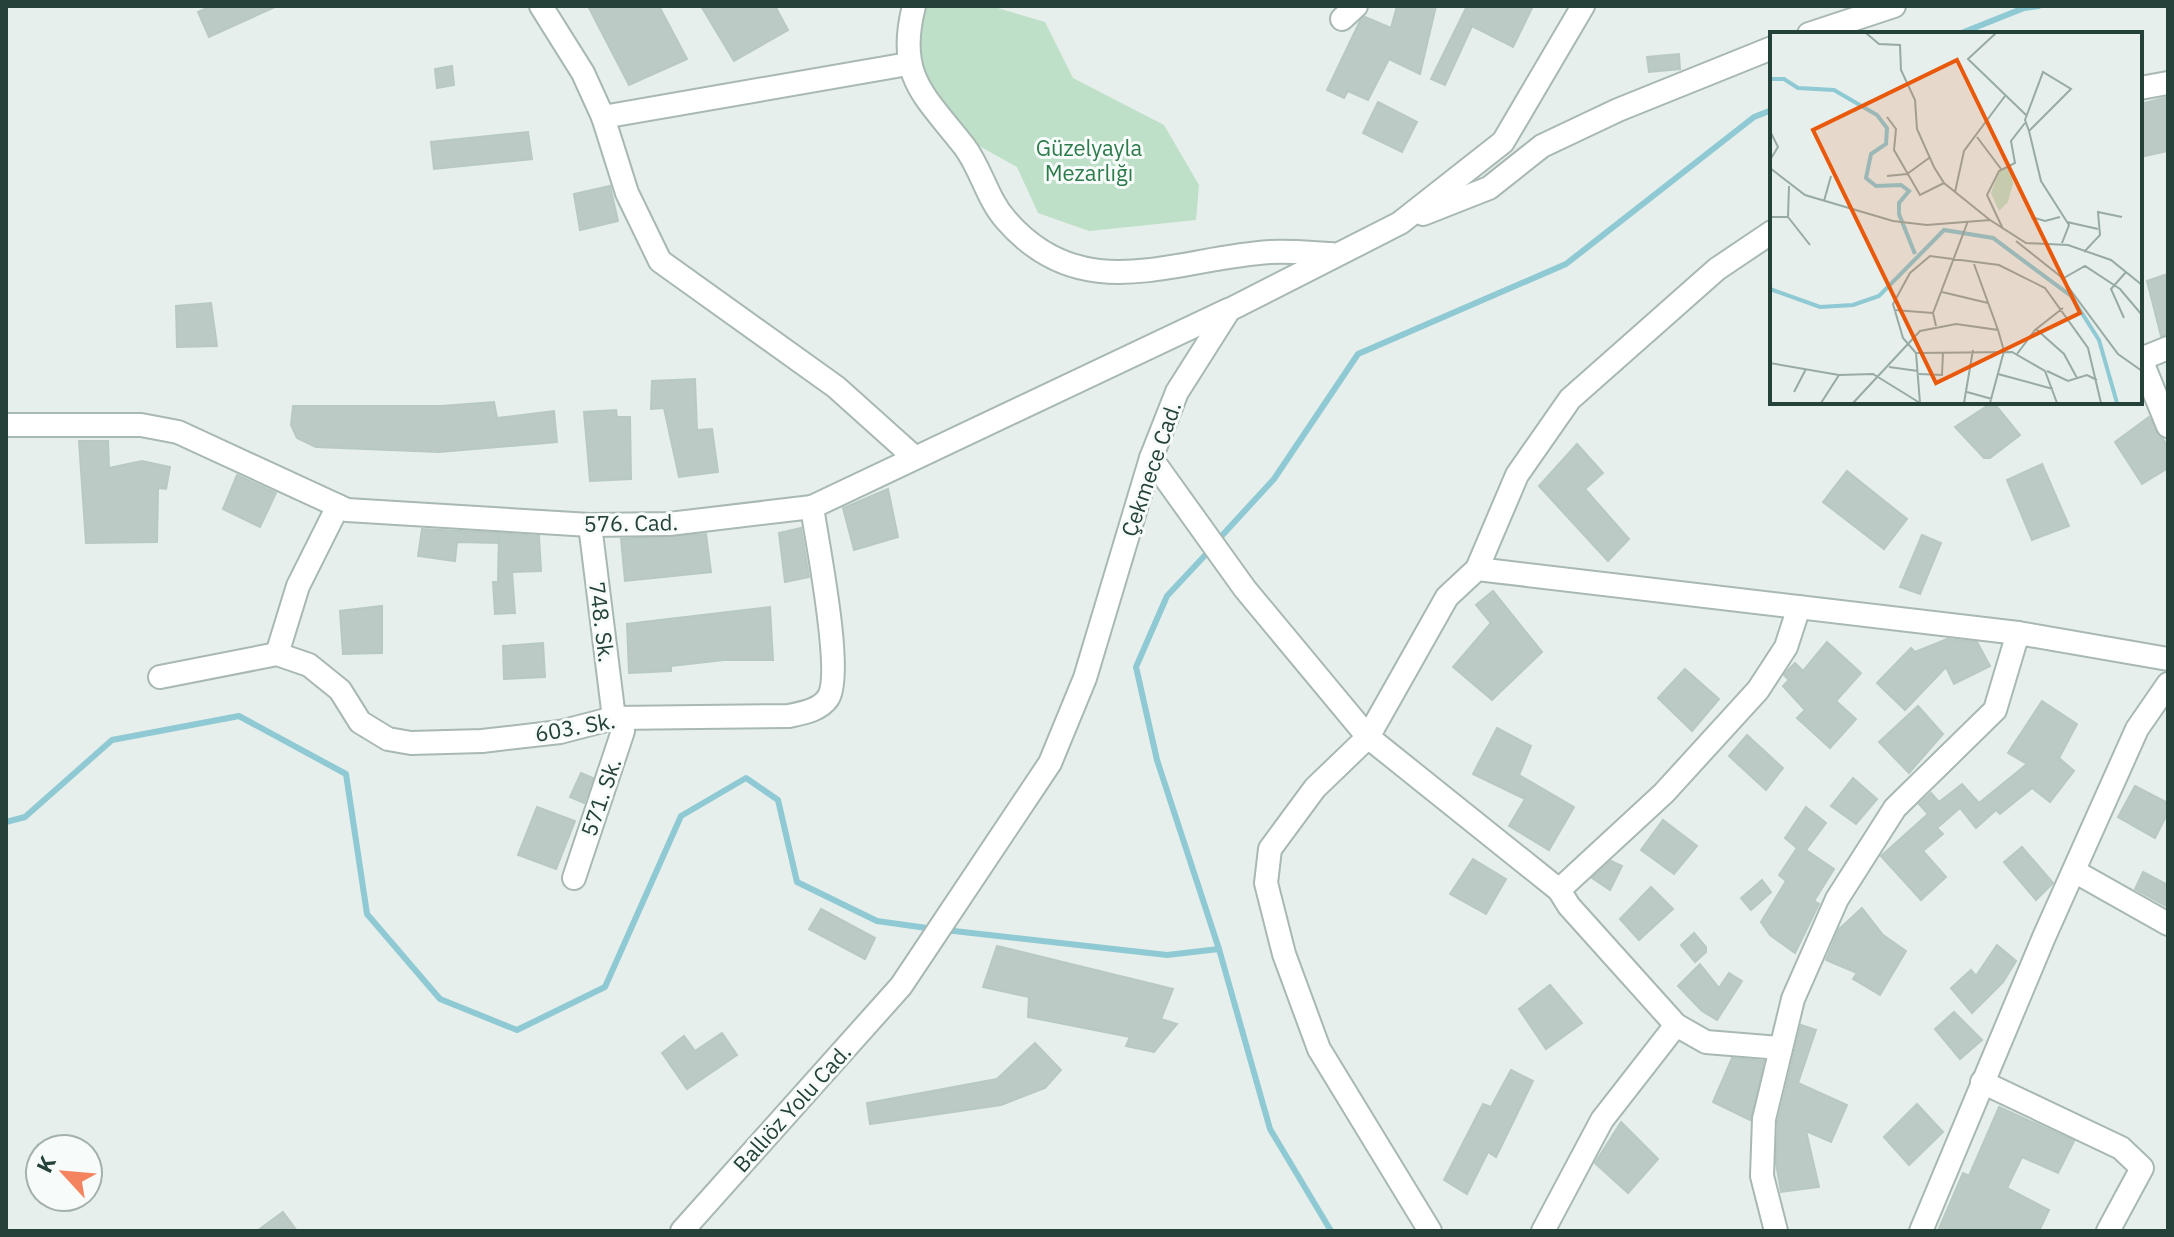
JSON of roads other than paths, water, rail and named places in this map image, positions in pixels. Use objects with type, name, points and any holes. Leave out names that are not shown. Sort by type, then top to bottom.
[{"type":"street","points":[[541,6],[583,73],[603,117],[627,193],[660,261],[836,387],[914,457]]},
{"type":"street","points":[[914,6],[907,28],[908,64],[916,87],[965,147],[1005,219],[1040,251],[1094,270],[1144,273],[1270,252],[1336,254]]},
{"type":"street","name":"Çekmece Cad.","points":[[901,986],[1050,763],[1085,678],[1151,458],[1177,392],[1229,310],[1400,223],[1503,142],[1583,6]]},
{"type":"street","points":[[1815,32],[1886,7]]},
{"type":"street","points":[[1400,223],[1489,188],[1542,146],[1618,110],[1770,49]]},
{"type":"street","points":[[603,117],[908,64]]},
{"type":"street","points":[[2142,88],[2168,83]]},
{"type":"street","points":[[1430,1231],[1319,1049],[1284,954],[1266,883],[1270,849],[1315,788],[1368,737],[1447,597],[1477,569],[1517,475],[1570,399],[1717,269],[1770,233]]},
{"type":"street","name":"576. Cad.","points":[[6,425],[141,425],[178,432],[347,510],[590,525],[669,524],[812,507],[1229,310]]},
{"type":"street","points":[[2142,357],[2168,348]]},
{"type":"street","points":[[2142,363],[2168,426]]},
{"type":"street","points":[[1151,458],[1178,501],[1245,589],[1368,737],[1559,890],[1569,906],[1676,1025],[1706,1042],[1780,1048]]},
{"type":"street","points":[[160,677],[277,654],[298,586],[338,506]]},
{"type":"street","name":"603. Sk.","points":[[277,654],[309,665],[340,690],[360,722],[388,739],[411,743],[482,741],[560,732],[614,718],[789,716],[812,710],[827,700],[834,684],[832,641],[812,507]]},
{"type":"street","name":"748. Sk.","points":[[590,525],[614,718]]},
{"type":"street","points":[[1477,569],[2018,633],[2168,659]]},
{"type":"street","points":[[1559,890],[1664,793],[1758,690],[1786,647],[1799,607]]},
{"type":"street","points":[[1776,1231],[1762,1176],[1764,1119],[1793,999],[1837,899],[1895,808],[1995,710],[2018,633]]},
{"type":"street","points":[[1921,1231],[1982,1082],[2137,729],[2168,684]]},
{"type":"street","name":"571. Sk.","points":[[574,878],[623,731],[614,718]]},
{"type":"street","points":[[2074,871],[2168,924]]},
{"type":"street","name":"Ballıöz Yolu Cad.","points":[[682,1231],[901,986]]},
{"type":"street","points":[[1543,1231],[1602,1120],[1676,1025]]},
{"type":"street","points":[[1982,1082],[2121,1148],[2142,1168],[2108,1231]]},
{"type":"waterway","points":[[1964,32],[2024,8],[2039,6]]},
{"type":"waterway","points":[[1217,541],[1274,479],[1358,354],[1566,264],[1754,117],[1770,111]]},
{"type":"waterway","points":[[1210,550],[1167,596],[1136,667],[1157,760],[1219,949],[1270,1129],[1331,1231]]},
{"type":"waterway","points":[[6,822],[25,817],[112,740],[239,716],[346,774],[367,914],[440,999],[517,1030],[605,987],[681,816],[746,778],[778,800],[797,882],[877,921],[934,929]]},
{"type":"waterway","points":[[945,930],[1167,955],[1219,949]]},
{"type":"park label","name":"Güzelyayla Mezarlığı","points":[[1089,160]]}]
